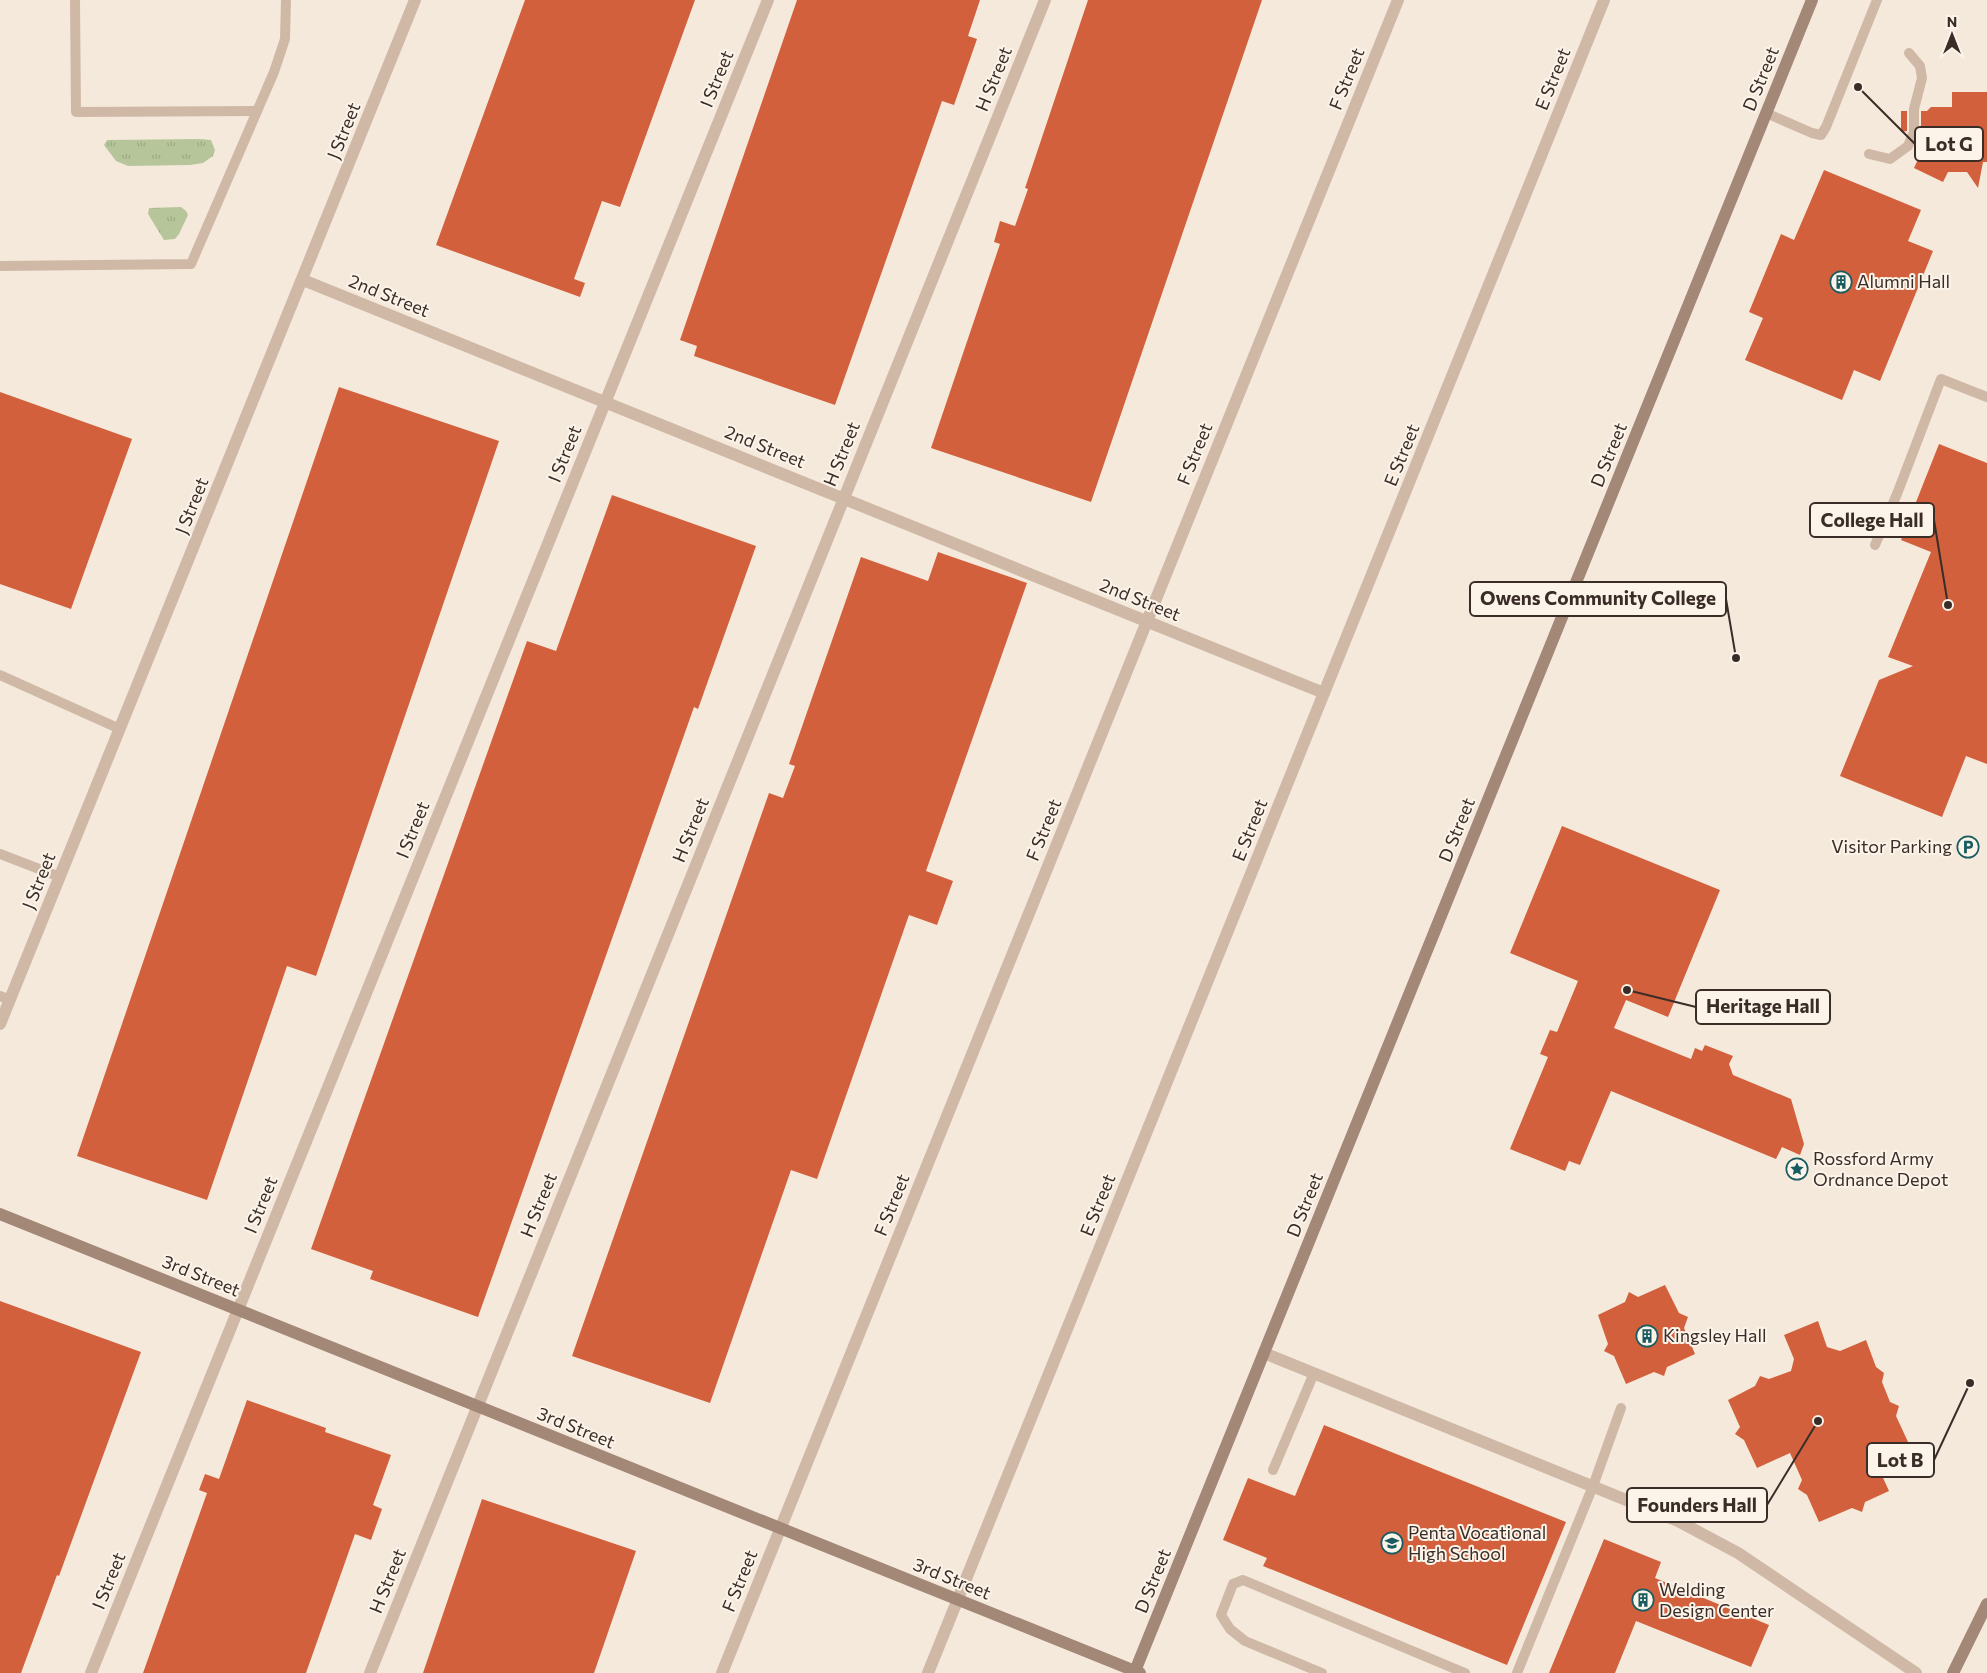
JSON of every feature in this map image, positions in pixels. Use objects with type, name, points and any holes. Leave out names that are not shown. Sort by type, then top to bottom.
[{"type":"street","name":"J Street","points":[[0,1024],[5,998],[60,877],[415,0]]},
{"type":"street","name":"I Street","points":[[90,1673],[768,0]]},
{"type":"street","name":"H Street","points":[[370,1673],[1045,0]]},
{"type":"street","name":"F Street","points":[[722,1673],[1398,0]]},
{"type":"street","name":"E Street","points":[[928,1673],[1604,0]]},
{"type":"street","name":"D Street","points":[[1136,1672],[1812,0]]},
{"type":"street","name":"2nd Street","points":[[303,280],[606,401],[1324,694]]},
{"type":"street","name":"3rd Street","points":[[0,1214],[1136,1672]]},
{"type":"street","points":[[1264,1353],[1678,1520],[1738,1553],[1916,1673]]},
{"type":"street","points":[[1953,1673],[1987,1604]]},
{"type":"lane","points":[[74,0],[76,112],[258,111]]},
{"type":"lane","points":[[0,266],[191,264],[274,72],[285,39],[286,0]]},
{"type":"lane","points":[[1766,113],[1821,135],[1826,127],[1877,0]]},
{"type":"lane","points":[[1869,154],[1890,159],[1908,146],[1914,132],[1914,109],[1922,78],[1920,66],[1909,53]]},
{"type":"lane","points":[[1875,545],[1897,494],[1941,379],[1987,397]]},
{"type":"lane","points":[[0,676],[120,729]]},
{"type":"lane","points":[[0,854],[60,877]]},
{"type":"lane","points":[[1273,1470],[1314,1373]]},
{"type":"lane","points":[[1517,1673],[1593,1486],[1621,1408]]},
{"type":"lane","points":[[1322,1673],[1245,1641],[1230,1629],[1221,1615],[1233,1584],[1243,1580],[1465,1673]]},
{"type":"green space","points":[[107,140],[211,140],[215,150],[213,156],[203,163],[190,165],[128,166],[116,161],[104,145]]},
{"type":"green space","points":[[181,207],[188,215],[179,234],[175,239],[164,240],[148,214],[149,208]]},
{"type":"building","points":[[525,0],[695,0],[620,207],[602,201],[574,279],[585,283],[580,297],[436,245]]},
{"type":"building","points":[[797,0],[980,0],[968,36],[977,39],[954,105],[942,101],[835,405],[694,356],[697,346],[680,340]]},
{"type":"building","points":[[1088,0],[1262,0],[1091,502],[931,448],[1000,244],[994,242],[1000,221],[1015,226],[1028,189],[1025,188]]},
{"type":"building","points":[[1952,92],[1987,92],[1987,162],[1983,162],[1978,188],[1967,172],[1948,172],[1943,182],[1914,168],[1931,131],[1921,131],[1921,111],[1927,111],[1931,107],[1952,107]]},
{"type":"building","points":[[1901,111],[1907,111],[1907,131],[1901,132]]},
{"type":"building","name":"Alumni Hall","points":[[1824,170],[1921,210],[1908,241],[1933,251],[1880,381],[1854,370],[1842,400],[1745,360],[1763,318],[1749,312],[1781,234],[1794,240]]},
{"type":"building","points":[[339,387],[499,441],[316,976],[287,966],[207,1200],[77,1156]]},
{"type":"building","points":[[0,392],[132,439],[71,609],[0,584]]},
{"type":"building","points":[[1939,444],[1987,463],[1987,764],[1966,756],[1942,817],[1840,776],[1879,680],[1913,666],[1888,657],[1931,552],[1901,540]]},
{"type":"building","points":[[612,495],[756,546],[698,709],[694,707],[478,1317],[370,1279],[373,1271],[311,1249],[527,641],[556,651]]},
{"type":"building","points":[[938,552],[1027,583],[926,871],[953,881],[937,925],[909,915],[817,1179],[791,1170],[710,1403],[572,1356],[769,793],[783,798],[795,766],[789,764],[861,557],[928,581]]},
{"type":"building","points":[[1562,826],[1720,890],[1668,1017],[1626,1000],[1614,1028],[1691,1059],[1695,1048],[1702,1051],[1705,1045],[1733,1056],[1729,1064],[1733,1075],[1791,1099],[1804,1144],[1800,1155],[1782,1147],[1776,1159],[1611,1091],[1580,1165],[1569,1161],[1565,1171],[1510,1149],[1548,1057],[1540,1054],[1550,1030],[1557,1032],[1578,981],[1510,953]]},
{"type":"building","name":"Kingsley Hall","points":[[1665,1285],[1679,1313],[1688,1317],[1684,1328],[1695,1354],[1667,1367],[1664,1376],[1654,1372],[1626,1384],[1614,1356],[1604,1351],[1608,1344],[1598,1315],[1625,1302],[1629,1292],[1638,1297]]},
{"type":"building","points":[[0,1301],[141,1352],[59,1576],[57,1575],[21,1673],[0,1673]]},
{"type":"building","points":[[1818,1321],[1827,1347],[1840,1351],[1866,1340],[1876,1367],[1884,1373],[1882,1382],[1890,1402],[1899,1406],[1896,1416],[1909,1444],[1874,1458],[1889,1491],[1865,1502],[1862,1512],[1852,1508],[1819,1522],[1807,1495],[1798,1489],[1802,1480],[1790,1453],[1757,1468],[1744,1440],[1735,1434],[1740,1427],[1728,1400],[1755,1386],[1760,1376],[1769,1379],[1791,1371],[1794,1359],[1784,1335]]},
{"type":"building","points":[[247,1400],[326,1428],[325,1432],[391,1455],[373,1505],[382,1509],[371,1540],[355,1534],[306,1673],[143,1673],[207,1493],[199,1490],[205,1474],[219,1479]]},
{"type":"building","points":[[1324,1425],[1566,1522],[1507,1665],[1263,1566],[1267,1558],[1223,1540],[1248,1478],[1295,1496]]},
{"type":"building","points":[[482,1499],[636,1551],[594,1673],[423,1673]]},
{"type":"building","name":"Welding Design Center","points":[[1604,1539],[1661,1562],[1655,1578],[1769,1625],[1751,1667],[1636,1621],[1615,1673],[1549,1673]]},
{"type":"place","name":"Lot G","points":[[1858,87]]},
{"type":"place","name":"Alumni Hall","points":[[1841,282]]},
{"type":"place","name":"College Hall","points":[[1948,605]]},
{"type":"place","name":"Owens Community College","points":[[1736,658]]},
{"type":"place","name":"Visitor Parking","points":[[1968,847]]},
{"type":"place","name":"Heritage Hall","points":[[1627,990]]},
{"type":"place","name":"Rossford Army Ordnance Depot","points":[[1797,1169]]},
{"type":"place","name":"Kingsley Hall","points":[[1647,1336]]},
{"type":"place","name":"Lot B","points":[[1970,1383]]},
{"type":"place","name":"Founders Hall","points":[[1818,1421]]},
{"type":"place","name":"Penta Vocational High School","points":[[1392,1543]]},
{"type":"place","name":"Welding Design Center","points":[[1643,1600]]}]
